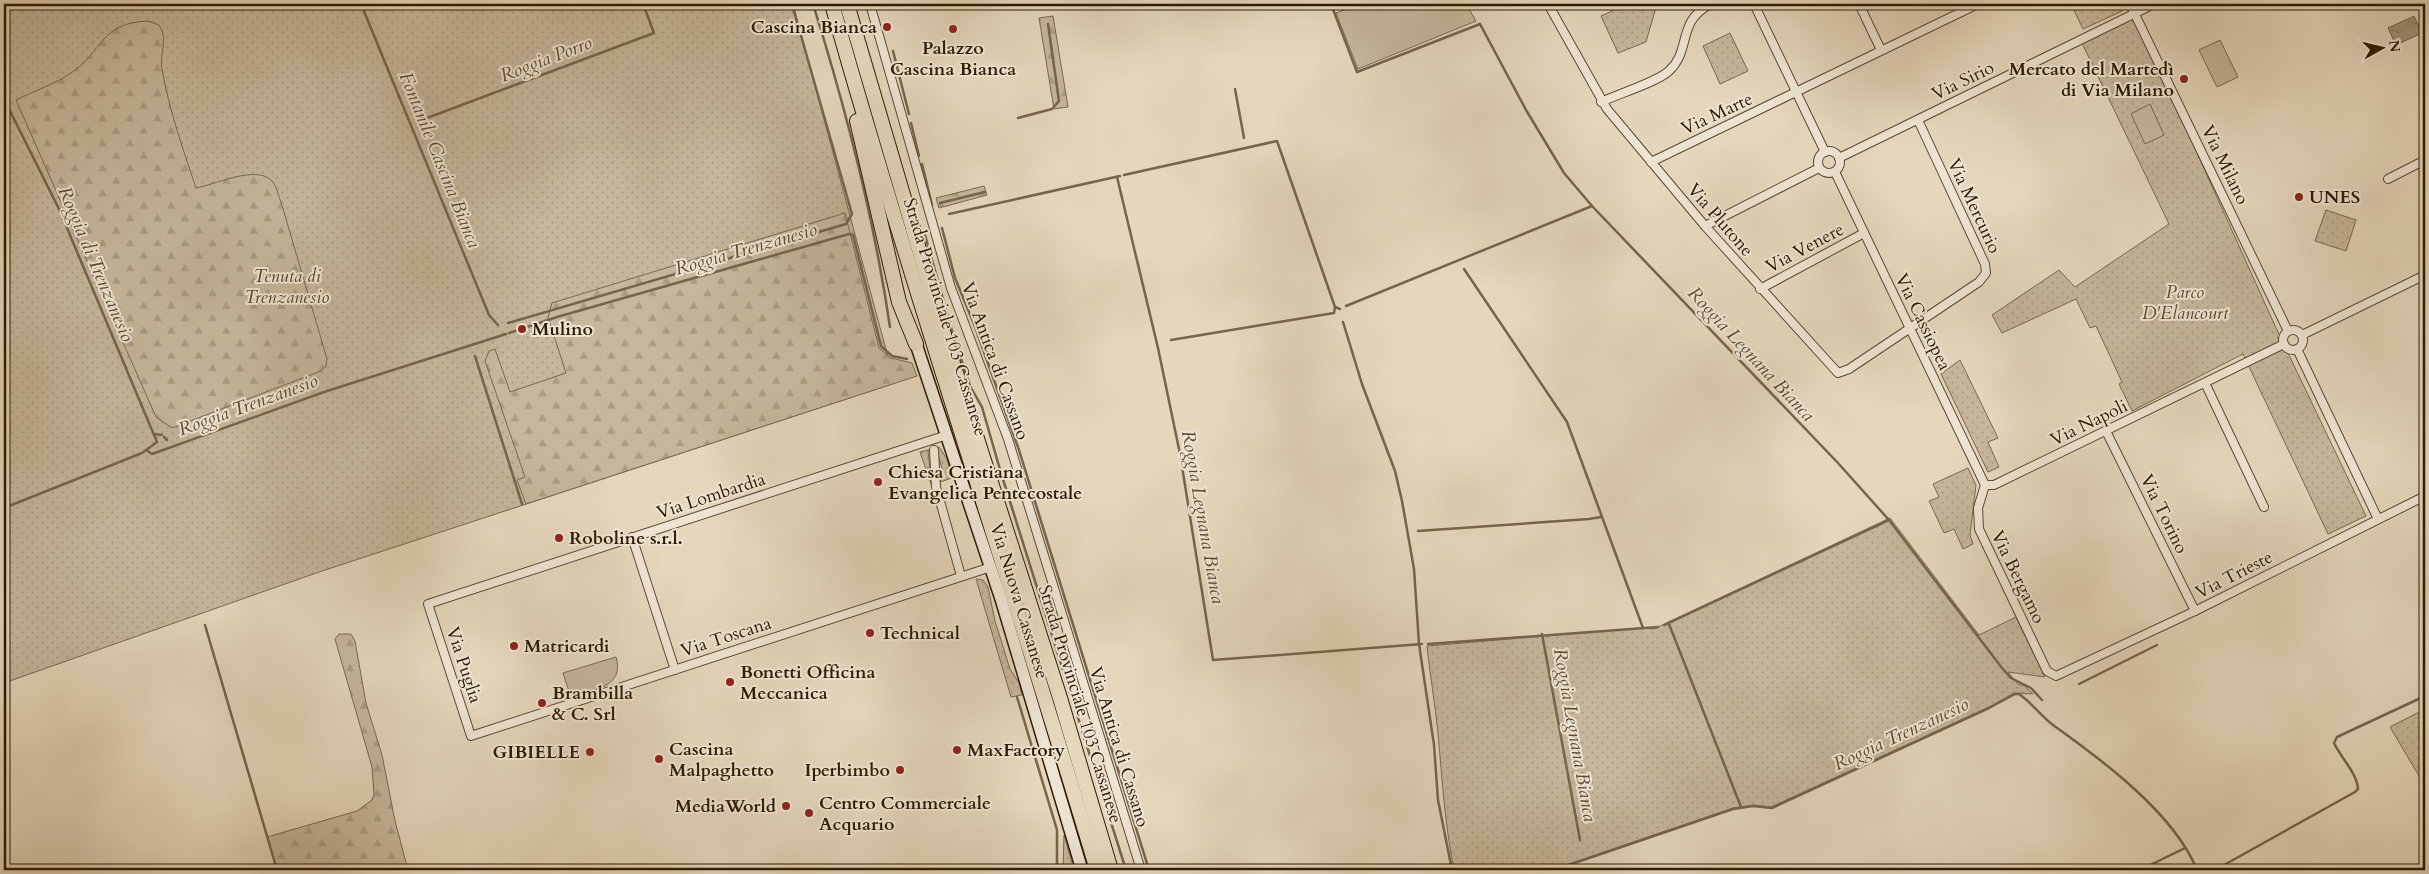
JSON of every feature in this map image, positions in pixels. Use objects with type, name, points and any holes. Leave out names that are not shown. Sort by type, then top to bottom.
[{"type":"highway","name":"Strada Provinciale 103 Cassanese","points":[[832,4],[935,352],[1047,703],[1097,870]]},
{"type":"highway","name":"Strada Provinciale 103 Cassanese","points":[[847,4],[948,348],[1060,698],[1111,870]]},
{"type":"highway","points":[[846,54],[855,112],[896,290],[906,324],[916,344]]},
{"type":"highway","points":[[1060,698],[1120,870]]},
{"type":"street","name":"Via Antica di Cassano","points":[[870,4],[951,288],[1008,439],[1141,870]]},
{"type":"street","name":"Via Plutone","points":[[1548,4],[1602,102],[1760,289],[1838,372],[1849,369],[1910,328]]},
{"type":"street","points":[[1602,102],[1669,71],[1678,58],[1692,18],[1700,10],[1711,4]]},
{"type":"street","points":[[1754,4],[1825,152]]},
{"type":"street","points":[[1859,4],[1881,50]]},
{"type":"street","name":"Via Marte","points":[[1651,162],[1978,4]]},
{"type":"street","name":"Via Milano","points":[[2130,4],[2288,331]]},
{"type":"street","name":"Via Sirio","points":[[1839,158],[2154,4]]},
{"type":"street","name":"Via Mercurio","points":[[1910,328],[1979,282],[1986,272],[1985,264],[1918,120]]},
{"type":"street","points":[[1825,152],[1835,153],[1839,158],[1839,167],[1835,172],[1824,172],[1819,168],[1818,160],[1825,152]]},
{"type":"street","points":[[2388,178],[2425,160]]},
{"type":"street","points":[[1705,226],[1819,168]]},
{"type":"street","name":"Via Cassiopea","points":[[1835,172],[1985,485]]},
{"type":"street","name":"Via Venere","points":[[1760,289],[1864,233]]},
{"type":"street","points":[[2302,335],[2425,275]]},
{"type":"street","points":[[2296,330],[2302,335],[2302,343],[2296,349],[2290,349],[2284,344],[2283,337],[2288,331],[2296,330]]},
{"type":"street","name":"Via Nuova Cassanese","points":[[916,344],[991,567],[1082,870]]},
{"type":"street","name":"Via Napoli","points":[[1985,485],[1994,485],[2284,344]]},
{"type":"street","points":[[2296,349],[2378,519]]},
{"type":"street","points":[[2205,383],[2264,507]]},
{"type":"street","name":"Via Torino","points":[[2106,431],[2195,611]]},
{"type":"street","name":"Via Lombardia","points":[[428,604],[947,435]]},
{"type":"street","points":[[934,450],[936,487],[961,576]]},
{"type":"street","name":"Via Bergamo","points":[[1985,485],[1978,508],[1979,529],[2047,671],[2054,676]]},
{"type":"street","name":"Via Trieste","points":[[2054,676],[2060,675],[2195,611],[2425,496]]},
{"type":"street","points":[[632,537],[675,670]]},
{"type":"street","name":"Via Toscana","points":[[471,736],[991,567]]},
{"type":"street","name":"Via Puglia","points":[[428,604],[471,736]]},
{"type":"green space","name":"Tenuta di Trenzanesio","points":[[4,4],[793,4],[895,383],[319,572],[4,683]]},
{"type":"green space","points":[[1362,4],[1466,4],[1476,21],[1358,69],[1336,13]]},
{"type":"green space","points":[[1627,4],[1657,4],[1646,42],[1618,53],[1601,16]]},
{"type":"green space","points":[[2071,4],[2125,4],[2122,11],[2083,29]]},
{"type":"green space","points":[[1053,16],[1068,107],[1054,109],[1039,18]]},
{"type":"green space","name":"Parco D'Elancourt","points":[[2135,16],[2277,330],[2366,516],[2328,534],[2243,354],[2132,411],[2119,384],[2122,382],[2096,326],[2090,328],[2076,299],[2002,333],[1992,315],[2059,270],[2075,287],[2169,224],[2082,43]]},
{"type":"green space","points":[[148,21],[159,25],[162,30],[164,41],[161,63],[168,99],[196,188],[234,177],[255,174],[264,176],[273,182],[281,202],[327,359],[326,366],[321,371],[172,428],[156,417],[16,100],[71,73],[82,65],[111,33],[120,27]]},
{"type":"green space","points":[[1730,33],[1748,71],[1720,84],[1703,46]]},
{"type":"green space","points":[[2220,40],[2238,77],[2217,87],[2199,50]]},
{"type":"green space","points":[[2150,104],[2164,135],[2145,144],[2131,114]]},
{"type":"green space","points":[[984,186],[987,195],[939,208],[936,198]]},
{"type":"green space","points":[[2326,210],[2356,220],[2346,251],[2315,241]]},
{"type":"green space","points":[[845,213],[879,348],[891,358],[912,363],[917,376],[526,504],[517,480],[525,477],[485,361],[489,351],[495,349],[510,392],[566,373],[548,317],[552,303]]},
{"type":"green space","points":[[1960,360],[1998,438],[1988,442],[1999,467],[1988,472],[1941,374]]},
{"type":"green space","points":[[939,447],[947,459],[952,478],[940,482],[943,473],[937,450],[928,451],[932,487],[920,452]]},
{"type":"green space","points":[[1968,468],[1976,485],[1970,535],[1973,544],[1963,549],[1954,529],[1944,533],[1929,501],[1939,497],[1933,484]]},
{"type":"green space","points":[[1890,518],[1979,635],[2016,617],[2045,677],[2008,672],[2018,684],[2025,686],[2033,694],[2014,693],[1989,707],[1771,807],[1753,805],[1733,808],[1551,870],[1454,870],[1446,819],[1427,646],[1640,628],[1654,629]]},
{"type":"green space","points":[[976,579],[983,580],[988,587],[995,621],[1010,669],[1019,683],[1022,695],[1011,697]]},
{"type":"green space","points":[[339,634],[351,634],[355,641],[366,703],[382,755],[395,821],[408,870],[278,870],[267,837],[357,811],[372,800],[374,794],[372,767],[335,639]]},
{"type":"green space","points":[[616,657],[618,667],[612,681],[605,686],[571,697],[563,673]]},
{"type":"green space","points":[[2425,709],[2425,786],[2390,727]]},
{"type":"green space","points":[[1064,835],[1074,870],[1063,870]]},
{"type":"water","points":[[2414,16],[2422,33],[2396,45],[2388,28]]},
{"type":"waterway","points":[[4,7],[10,4]]},
{"type":"waterway","name":"Fontanile Cascina Bianca","points":[[361,4],[489,315],[498,325]]},
{"type":"waterway","name":"Roggia Porro","points":[[419,121],[654,33],[643,4]]},
{"type":"waterway","name":"Fontanile Cascina Bianca","points":[[508,323],[846,224],[852,214],[792,4]]},
{"type":"waterway","points":[[813,4],[837,83],[858,164],[876,245],[890,327]]},
{"type":"waterway","name":"Roggia Legnana Bianca","points":[[1331,4],[1357,72],[1480,24],[1526,110],[1564,173],[1592,206],[1838,463],[1889,520],[2011,678],[2031,688],[2042,700]]},
{"type":"waterway","name":"Fontanile Cascina Bianca","points":[[1018,118],[1052,109],[1059,101],[1048,24]]},
{"type":"waterway","points":[[893,51],[909,114]]},
{"type":"waterway","points":[[1235,89],[1244,138]]},
{"type":"waterway","name":"Roggia di Trenzanesio","points":[[4,99],[59,209],[157,442],[142,453],[4,508]]},
{"type":"waterway","points":[[911,123],[919,156]]},
{"type":"waterway","name":"Roggia Legnana Bianca","points":[[1124,175],[1277,141],[1335,307],[1340,309]]},
{"type":"waterway","points":[[922,164],[932,205]]},
{"type":"waterway","name":"Roggia Legnana Bianca","points":[[949,214],[1120,176]]},
{"type":"waterway","name":"Roggia Legnana Bianca","points":[[1117,177],[1158,348],[1180,454],[1213,660],[1422,644]]},
{"type":"waterway","name":"Fontanile Cascina Bianca","points":[[940,203],[985,192]]},
{"type":"waterway","name":"Roggia Legnana Bianca","points":[[1346,306],[1592,206]]},
{"type":"waterway","points":[[942,228],[955,278],[974,324],[1019,450],[1149,870]]},
{"type":"waterway","name":"Roggia Trenzanesio","points":[[509,333],[557,317],[849,234],[853,235],[881,346],[892,356],[907,359]]},
{"type":"waterway","points":[[925,235],[954,338],[970,386],[982,407],[1126,870]]},
{"type":"waterway","name":"Roggia Legnana Bianca","points":[[1464,269],[1567,422],[1643,628]]},
{"type":"waterway","points":[[1171,340],[1334,313],[1335,307]]},
{"type":"waterway","name":"Roggia Legnana Bianca","points":[[1343,322],[1362,384],[1395,471],[1402,501],[1414,569],[1419,644],[1434,745],[1438,800],[1452,870]]},
{"type":"waterway","name":"Roggia Trenzanesio","points":[[146,450],[152,454],[324,392],[506,334]]},
{"type":"waterway","name":"Roggia Trenzanesio","points":[[475,356],[522,504]]},
{"type":"waterway","name":"Roggia di Trenzanesio","points":[[154,434],[162,435]]},
{"type":"waterway","points":[[164,437],[167,440]]},
{"type":"waterway","name":"Roggia Legnana Bianca","points":[[1418,531],[1601,517]]},
{"type":"waterway","name":"Roggia Legnana Bianca","points":[[1664,625],[1889,520]]},
{"type":"waterway","points":[[1669,624],[1741,807]]},
{"type":"waterway","points":[[205,625],[277,870]]},
{"type":"waterway","name":"Roggia Legnana Bianca","points":[[1428,644],[1658,627]]},
{"type":"waterway","name":"Roggia Legnana Bianca","points":[[1542,634],[1580,840]]},
{"type":"waterway","name":"Roggia Legnana Bianca","points":[[2079,684],[2157,645]]},
{"type":"waterway","name":"Roggia Trenzanesio","points":[[1554,870],[1733,809],[1753,806],[1772,808],[1989,708],[2015,694],[2019,694],[2049,721],[2135,789],[2172,828],[2197,870]]},
{"type":"waterway","name":"Roggia Trenzanesio","points":[[2215,870],[2355,792],[2358,789],[2355,777],[2334,743],[2337,737],[2425,696]]},
{"type":"waterway","name":"Roggia Trenzanesio","points":[[1017,697],[1057,830],[1057,870]]},
{"type":"waterway","points":[[2140,870],[2185,848]]},
{"type":"place","name":"Cascina Bianca","points":[[887,27]]},
{"type":"place","name":"Palazzo Cascina Bianca","points":[[953,29]]},
{"type":"place","name":"Mercato del Martedì di Via Milano","points":[[2184,79]]},
{"type":"place","name":"UNES","points":[[2299,197]]},
{"type":"place","name":"Mulino","points":[[522,329]]},
{"type":"place","name":"Chiesa Cristiana Evangelica Pentecostale","points":[[878,482]]},
{"type":"place","name":"Roboline s.r.l.","points":[[559,538]]},
{"type":"place","name":"Technical","points":[[870,633]]},
{"type":"place","name":"Matricardi","points":[[514,646]]},
{"type":"place","name":"Bonetti Officina Meccanica","points":[[730,682]]},
{"type":"place","name":"Brambilla & C. Srl","points":[[542,703]]},
{"type":"place","name":"MaxFactory","points":[[957,750]]},
{"type":"place","name":"GIBIELLE","points":[[590,752]]},
{"type":"place","name":"Cascina Malpaghetto","points":[[659,759]]},
{"type":"place","name":"Iperbimbo","points":[[900,770]]},
{"type":"place","name":"MediaWorld","points":[[786,806]]},
{"type":"place","name":"Centro Commerciale Acquario","points":[[809,813]]}]
